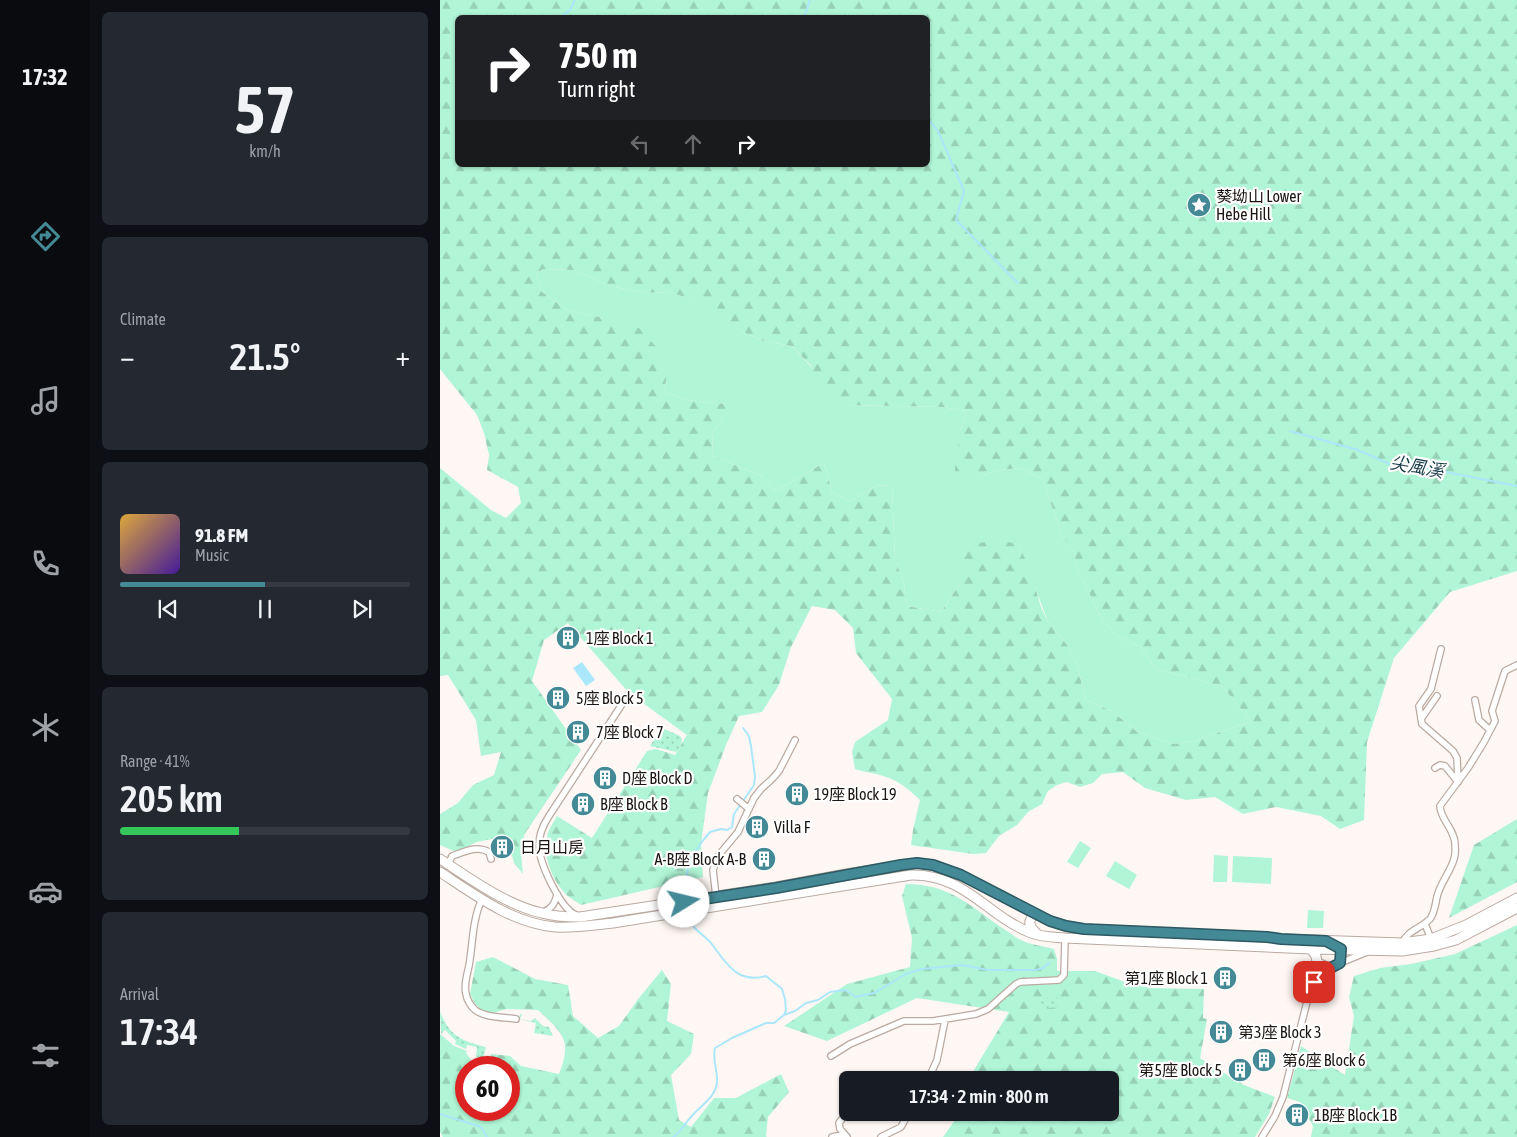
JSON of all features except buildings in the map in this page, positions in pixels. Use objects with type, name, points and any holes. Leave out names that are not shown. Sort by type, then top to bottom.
[{"type":"main road","points":[[440,859],[486,888],[518,905],[554,916],[580,917],[776,888],[917,863],[933,865],[961,875],[1035,914],[1066,926],[1084,929],[1326,941],[1431,939],[1466,925],[1517,898]]},
{"type":"main road","points":[[440,872],[482,899],[515,917],[554,927],[613,924],[902,875],[925,875],[943,879],[958,886],[1017,927],[1040,936],[1065,938],[1311,949],[1409,950],[1445,944],[1517,908]]},
{"type":"main road","points":[[1035,914],[1029,923],[1030,927],[1040,936]]},
{"type":"main road","points":[[1326,941],[1341,949]]},
{"type":"main road","points":[[1311,949],[1316,956],[1317,962],[1324,966],[1336,965],[1341,949]]},
{"type":"street","points":[[1441,649],[1431,689],[1419,706],[1422,724],[1453,751],[1457,758],[1458,782]]},
{"type":"street","points":[[1404,939],[1425,924],[1431,917],[1442,882],[1449,873],[1455,857],[1455,841],[1440,812],[1440,806],[1484,742],[1495,721],[1492,711],[1505,671],[1517,665]]},
{"type":"street","points":[[580,917],[566,908],[557,894],[541,856],[539,846],[540,835],[544,825],[628,695]]},
{"type":"street","points":[[1422,719],[1437,696]]},
{"type":"street","points":[[1475,700],[1479,720],[1490,730]]},
{"type":"street","points":[[716,897],[713,870],[718,856],[738,832],[747,808],[778,771],[795,740]]},
{"type":"street","points":[[1435,768],[1440,765],[1445,766],[1458,782]]},
{"type":"street","points":[[738,799],[747,808]]},
{"type":"street","points":[[448,864],[452,856],[476,848],[489,852],[491,859]]},
{"type":"street","points":[[540,913],[547,911],[552,906],[557,894]]},
{"type":"street","points":[[482,899],[476,911],[465,986],[466,995],[469,1003],[476,1010],[484,1014],[516,1019]]},
{"type":"street","points":[[1425,924],[1431,939]]},
{"type":"street","points":[[831,1056],[850,1044],[904,1021],[945,1020],[976,1014],[988,1009],[1020,982],[1059,980],[1064,974],[1065,938]]},
{"type":"street","points":[[1311,987],[1321,974],[1336,965],[1369,951]]},
{"type":"street","points":[[1262,1137],[1275,1116],[1283,1097],[1317,962]]},
{"type":"street","points":[[932,1071],[937,1060],[945,1020]]},
{"type":"street","points":[[841,1121],[839,1124],[840,1130],[847,1137]]},
{"type":"street","points":[[881,1137],[901,1127],[904,1121]]},
{"type":"street","points":[[832,1137],[842,1135],[847,1137]]},
{"type":"green space","points":[[440,0],[1517,0],[1517,571],[1450,592],[1394,658],[1367,742],[1364,820],[1340,829],[1321,816],[1276,807],[1243,814],[1215,797],[1186,800],[1145,788],[1123,772],[1102,774],[1093,783],[1080,787],[1067,782],[1057,785],[1048,791],[1042,804],[1028,812],[1017,825],[999,836],[986,853],[973,854],[911,845],[920,800],[894,780],[855,769],[852,752],[855,742],[888,720],[892,699],[856,653],[853,628],[835,610],[812,606],[791,647],[779,685],[762,712],[739,716],[726,745],[708,793],[701,844],[703,877],[581,905],[565,893],[555,879],[547,859],[546,844],[548,832],[557,816],[592,838],[647,751],[656,749],[675,755],[687,735],[629,693],[568,623],[544,640],[532,681],[581,750],[524,835],[521,853],[523,874],[514,863],[507,836],[477,842],[456,852],[440,845],[440,814],[458,803],[473,785],[494,775],[501,752],[481,756],[476,720],[448,675],[440,676],[440,468],[491,510],[506,518],[521,503],[518,487],[487,470],[489,455],[484,433],[477,415],[440,369]],"holes":[[[543,269],[574,270],[610,286],[644,293],[668,292],[706,303],[741,331],[763,341],[792,346],[812,367],[811,383],[846,405],[942,407],[967,411],[960,431],[954,477],[980,476],[1000,470],[1021,468],[1043,480],[1062,536],[1073,550],[1078,570],[1101,618],[1118,637],[1141,647],[1155,669],[1222,686],[1251,721],[1195,741],[1173,744],[1137,732],[1112,711],[1085,700],[1078,666],[1068,646],[1048,622],[1019,544],[994,540],[961,547],[961,582],[941,612],[906,606],[904,583],[895,560],[892,485],[875,486],[850,502],[832,492],[824,463],[775,491],[760,475],[712,456],[713,432],[723,418],[728,404],[687,400],[665,393],[666,378],[661,352],[639,328],[569,311],[542,292],[536,274]]]},
{"type":"green space","points":[[543,269],[574,270],[610,286],[644,293],[668,292],[707,303],[741,331],[763,341],[792,346],[846,405],[942,407],[967,411],[960,431],[980,476],[1000,470],[1021,468],[1043,480],[1062,536],[1073,550],[1078,570],[1101,618],[1118,637],[1141,647],[1155,669],[1222,686],[1251,721],[1195,741],[1173,744],[1137,732],[1112,711],[1085,700],[1078,666],[1068,646],[1048,622],[1019,544],[961,582],[941,612],[906,606],[904,583],[895,560],[892,485],[875,486],[850,502],[832,492],[824,463],[775,491],[760,475],[712,456],[713,432],[723,418],[727,404],[687,400],[665,393],[666,378],[604,318],[569,311],[542,292],[536,274]]},
{"type":"green space","points":[[662,728],[680,736],[682,739],[681,746],[676,752],[650,746]]},
{"type":"green space","points":[[1517,819],[1517,882],[1449,918],[1474,845]]},
{"type":"green space","points":[[1080,841],[1091,848],[1078,868],[1067,862]]},
{"type":"green space","points":[[1214,855],[1228,856],[1227,882],[1213,882]]},
{"type":"green space","points":[[1233,856],[1272,858],[1271,884],[1232,882]]},
{"type":"green space","points":[[1115,861],[1137,875],[1129,889],[1106,876]]},
{"type":"green space","points":[[906,884],[933,887],[956,896],[1021,940],[1054,949],[1057,959],[1057,971],[1095,971],[1125,982],[1150,988],[1204,989],[1203,1018],[1207,1019],[1200,1058],[1244,1085],[1275,1097],[1269,1114],[1255,1137],[943,1137],[954,1121],[1119,1121],[1119,1071],[973,1071],[1009,1012],[917,998],[827,1041],[784,1026],[847,984],[910,967],[912,938],[902,896]]},
{"type":"green space","points":[[1308,910],[1324,911],[1323,928],[1307,928]]},
{"type":"green space","points":[[1517,925],[1517,1137],[1311,1137],[1313,1126],[1300,1102],[1287,1098],[1301,1046],[1345,1075],[1354,1016],[1349,997],[1354,976],[1380,968],[1411,964],[1455,954]]},
{"type":"green space","points":[[493,957],[535,979],[568,985],[573,1016],[598,1038],[619,1026],[662,970],[671,984],[667,1021],[694,1034],[691,1054],[671,1075],[679,1120],[691,1127],[714,1098],[736,1098],[781,1074],[789,1092],[768,1117],[767,1137],[443,1137],[440,1132],[440,1034],[454,1046],[467,1051],[468,1056],[455,1056],[455,1121],[520,1121],[520,1065],[559,1074],[565,1052],[565,1044],[559,1031],[538,1010],[507,1009],[493,1013],[483,1011],[475,1004],[470,994],[476,962]]},
{"type":"green space","points":[[1057,997],[1058,1007],[1039,1009],[1038,1000]]},
{"type":"green space","points":[[440,1011],[452,1032],[457,1036],[463,1040],[486,1047],[484,1056],[476,1056],[477,1047],[467,1045],[466,1049],[455,1044],[456,1041],[445,1030],[441,1034]]},
{"type":"green space","points":[[520,1014],[522,1014],[520,1019],[531,1021],[535,1018],[543,1026],[549,1027],[553,1036],[534,1033],[536,1023],[519,1019]]},
{"type":"green space","points":[[491,1054],[510,1056],[491,1056]]},
{"type":"water","points":[[582,662],[595,680],[586,686],[573,668]]},
{"type":"waterway","points":[[563,15],[570,10],[575,0]]},
{"type":"waterway","points":[[805,15],[810,0]]},
{"type":"waterway","points":[[930,121],[938,131],[964,191],[956,220],[1018,283]]},
{"type":"waterway","name":"尖風溪","points":[[1290,431],[1358,450],[1392,465],[1426,468],[1517,486]]},
{"type":"waterway","points":[[689,888],[687,873],[692,856],[710,832],[721,829],[727,830],[732,827],[734,814],[754,785],[755,777],[751,746],[749,736],[743,728]]},
{"type":"waterway","points":[[673,1137],[716,1088],[715,1048],[766,1023],[774,1023],[784,1015],[786,1010],[782,989],[766,976],[747,977],[733,970],[709,941],[694,927]]},
{"type":"waterway","points":[[784,1015],[795,1011],[806,1003],[818,1000],[830,992],[845,990],[856,997],[874,993],[906,974],[922,969],[962,965],[988,970],[1036,970],[1043,968],[1049,963]]},
{"type":"waterway","points":[[440,1114],[481,1127],[487,1137]]},
{"type":"place","name":"葵坳山 Lower Hebe Hill","points":[[1199,205]]},
{"type":"place","name":"1座 Block 1","points":[[568,638]]},
{"type":"place","name":"5座 Block 5","points":[[558,698]]},
{"type":"place","name":"7座 Block 7","points":[[578,732]]},
{"type":"place","name":"D座 Block D","points":[[605,778]]},
{"type":"place","name":"19座 Block 19","points":[[797,794]]},
{"type":"place","name":"B座 Block B","points":[[583,804]]},
{"type":"place","name":"Villa F","points":[[757,827]]},
{"type":"place","name":"日月山房","points":[[502,847]]},
{"type":"place","name":"A-B座 Block A-B","points":[[764,859]]},
{"type":"place","name":"第1座 Block 1","points":[[1225,978]]},
{"type":"place","name":"第3座 Block 3","points":[[1221,1032]]},
{"type":"place","name":"第6座 Block 6","points":[[1264,1060]]},
{"type":"place","name":"第5座 Block 5","points":[[1240,1070]]},
{"type":"place","name":"1B座 Block 1B","points":[[1297,1115]]},
{"type":"route","points":[[684,902],[776,888],[901,865],[917,863],[933,865],[961,875],[1035,914],[1066,926],[1084,929],[1326,941],[1341,949],[1340,963],[1325,971],[1314,982]]}]
